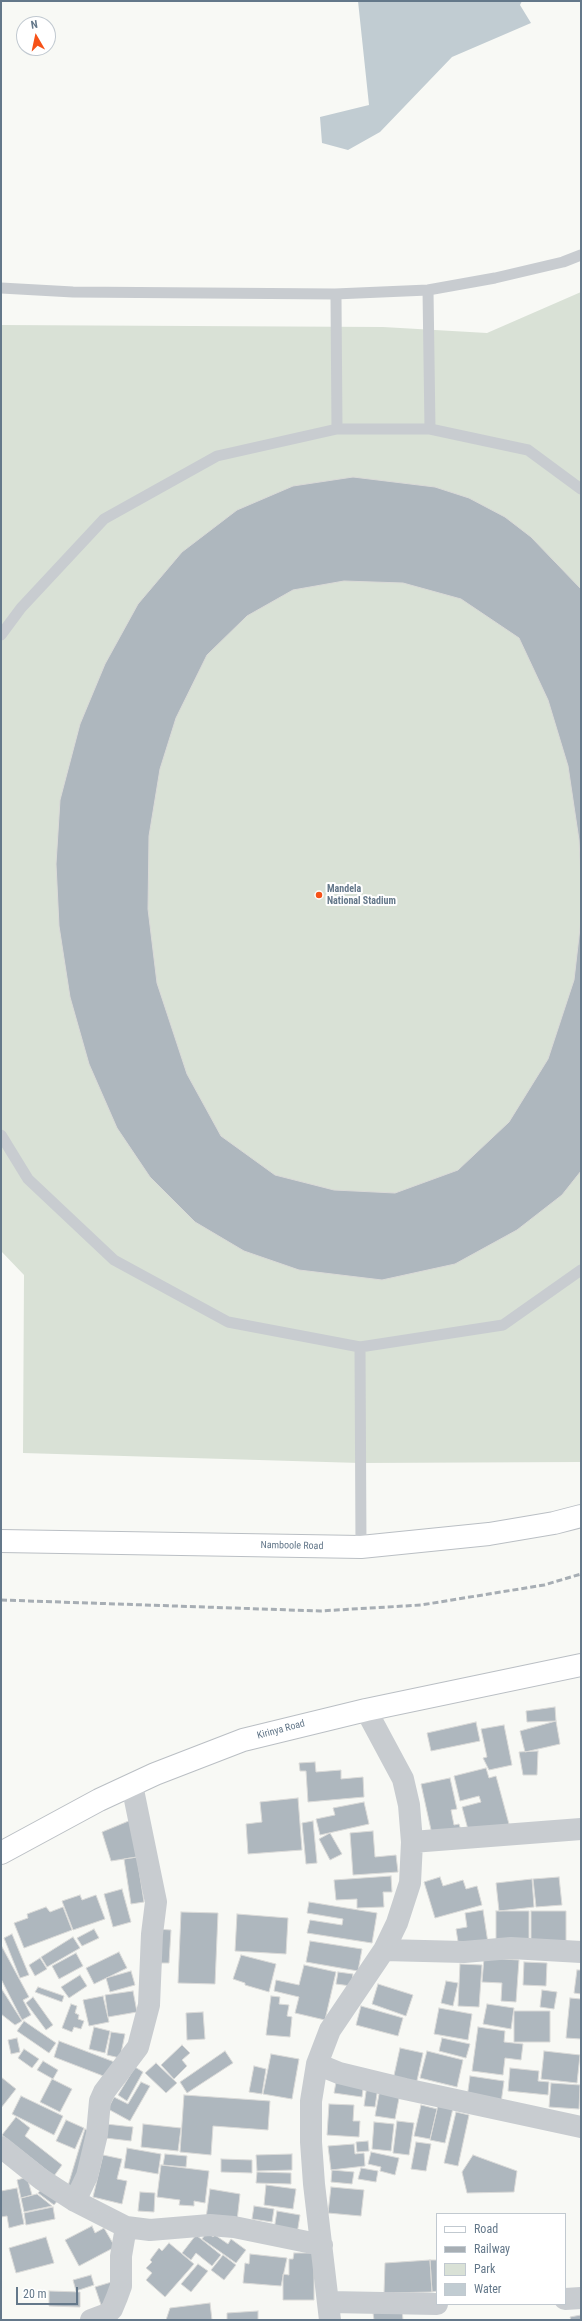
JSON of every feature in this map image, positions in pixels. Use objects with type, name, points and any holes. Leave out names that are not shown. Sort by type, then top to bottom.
[{"type":"main road","name":"Namboole Road","points":[[1,1541],[361,1547],[489,1534],[554,1523],[581,1516]]},
{"type":"main road","name":"Kirinya Road","points":[[1,1853],[75,1812],[132,1785],[194,1758],[243,1740],[366,1710],[581,1665]]},
{"type":"street","points":[[366,1710],[403,1779],[409,1805],[412,1842],[410,1883],[397,1923],[384,1950],[330,2030],[317,2064],[311,2101],[311,2142],[314,2184],[330,2311],[436,2304]]},
{"type":"street","points":[[76,2201],[89,2169],[97,2134],[100,2101],[104,2092],[138,2047],[149,2005],[152,1934],[156,1902],[132,1785]]},
{"type":"street","points":[[412,1842],[581,1829]]},
{"type":"street","points":[[384,1950],[464,1952],[511,1948],[581,1952]]},
{"type":"street","points":[[317,2064],[339,2073],[581,2128]]},
{"type":"street","points":[[1,2147],[41,2179],[76,2201],[126,2227],[150,2230],[210,2225],[234,2227],[322,2245]]},
{"type":"street","points":[[91,2320],[107,2314],[112,2309],[117,2297],[120,2286],[121,2256],[126,2227]]},
{"type":"street","points":[[566,2299],[581,2298]]},
{"type":"lane","points":[[1,288],[72,292],[335,294],[428,290],[495,278],[562,262],[581,255]]},
{"type":"lane","points":[[428,290],[430,429]]},
{"type":"lane","points":[[336,298],[336,429]]},
{"type":"lane","points":[[1,635],[21,608],[104,519],[217,456],[336,429],[430,429],[528,450],[581,489]]},
{"type":"lane","points":[[1,1135],[28,1179],[114,1260],[228,1322],[360,1347],[503,1325],[581,1270]]},
{"type":"lane","points":[[360,1347],[361,1547]]},
{"type":"green space","points":[[581,292],[581,1462],[360,1463],[23,1453],[24,1275],[1,1251],[1,325],[383,327],[487,333]]},
{"type":"water","points":[[358,1],[522,1],[520,5],[531,23],[452,57],[380,132],[348,150],[322,143],[320,117],[369,105]]},
{"type":"building","points":[[353,477],[435,487],[469,498],[505,517],[531,537],[581,589],[581,879],[579,840],[568,766],[548,700],[519,638],[461,599],[403,583],[344,581],[293,590],[247,616],[207,655],[176,718],[160,769],[149,836],[148,909],[157,983],[187,1074],[221,1136],[275,1175],[334,1190],[395,1193],[458,1170],[509,1122],[548,1059],[574,980],[581,919],[581,1171],[562,1195],[517,1230],[455,1264],[382,1280],[299,1270],[244,1251],[195,1222],[150,1177],[117,1128],[89,1064],[70,997],[59,926],[56,864],[60,800],[80,724],[105,664],[138,604],[182,552],[237,510],[293,486]]},
{"type":"building","points":[[555,1707],[556,1721],[527,1722],[526,1711]]},
{"type":"building","points":[[556,1721],[560,1744],[525,1752],[520,1731]]},
{"type":"building","points":[[476,1722],[480,1741],[431,1751],[427,1733]]},
{"type":"building","points":[[504,1725],[512,1765],[489,1770],[483,1758],[487,1757],[481,1729]]},
{"type":"building","points":[[538,1751],[537,1775],[523,1775],[519,1752]]},
{"type":"building","points":[[315,1762],[316,1772],[341,1770],[341,1779],[363,1777],[364,1797],[308,1802],[306,1771],[300,1771],[299,1763]]},
{"type":"building","points":[[486,1768],[489,1778],[496,1776],[509,1824],[470,1837],[462,1807],[481,1802],[479,1796],[460,1801],[454,1776]]},
{"type":"building","points":[[450,1778],[457,1809],[451,1810],[454,1825],[459,1824],[462,1833],[433,1839],[421,1784]]},
{"type":"building","points":[[298,1798],[302,1850],[248,1854],[246,1824],[262,1822],[260,1802]]},
{"type":"building","points":[[364,1802],[369,1824],[320,1835],[316,1819],[335,1815],[333,1808]]},
{"type":"building","points":[[131,1820],[137,1857],[111,1861],[102,1832]]},
{"type":"building","points":[[313,1821],[317,1863],[306,1864],[302,1823]]},
{"type":"building","points":[[373,1831],[375,1857],[396,1855],[398,1872],[353,1875],[350,1833]]},
{"type":"building","points":[[330,1833],[342,1854],[330,1860],[319,1839]]},
{"type":"building","points":[[137,1857],[144,1902],[131,1904],[124,1859]]},
{"type":"building","points":[[391,1876],[392,1892],[383,1892],[384,1907],[357,1908],[357,1899],[336,1900],[334,1880]]},
{"type":"building","points":[[440,1877],[443,1886],[463,1880],[466,1889],[477,1886],[482,1905],[435,1918],[424,1882]]},
{"type":"building","points":[[559,1877],[562,1905],[536,1907],[533,1879]]},
{"type":"building","points":[[532,1879],[534,1907],[499,1911],[496,1883]]},
{"type":"building","points":[[122,1889],[131,1922],[113,1927],[104,1894]]},
{"type":"building","points":[[80,1895],[82,1900],[96,1895],[105,1919],[73,1930],[62,1901]]},
{"type":"building","points":[[309,1902],[377,1913],[372,1943],[307,1933],[310,1920],[342,1925],[343,1919],[307,1913]]},
{"type":"building","points":[[46,1907],[50,1912],[63,1907],[72,1930],[24,1948],[14,1923],[28,1918],[27,1914]]},
{"type":"building","points":[[483,1910],[488,1943],[459,1948],[456,1929],[467,1927],[465,1913]]},
{"type":"building","points":[[496,1911],[529,1911],[529,1944],[496,1945]]},
{"type":"building","points":[[531,1911],[566,1911],[566,1946],[531,1945]]},
{"type":"building","points":[[181,1912],[218,1913],[215,1984],[178,1983]]},
{"type":"building","points":[[237,1914],[288,1918],[286,1954],[235,1951]]},
{"type":"building","points":[[94,1929],[99,1938],[82,1946],[77,1938]]},
{"type":"building","points":[[157,1929],[171,1930],[169,1963],[155,1963]]},
{"type":"building","points":[[12,1934],[29,1975],[20,1978],[4,1938]]},
{"type":"building","points":[[73,1937],[80,1948],[47,1967],[41,1957]]},
{"type":"building","points":[[310,1941],[362,1949],[358,1971],[306,1962]]},
{"type":"building","points":[[1,1945],[29,1997],[23,2000],[31,2015],[22,2020],[1,1979]]},
{"type":"building","points":[[119,1952],[127,1968],[94,1984],[86,1968]]},
{"type":"building","points":[[76,1953],[83,1966],[59,1979],[52,1966]]},
{"type":"building","points":[[241,1955],[276,1964],[269,1992],[245,1985],[245,1983],[233,1979]]},
{"type":"building","points":[[40,1958],[47,1969],[35,1976],[29,1965]]},
{"type":"building","points":[[484,1958],[519,1960],[516,2002],[501,2001],[502,1983],[482,1982]]},
{"type":"building","points":[[524,1962],[547,1963],[546,1986],[523,1985]]},
{"type":"building","points":[[460,1964],[482,1965],[479,2007],[458,2006]]},
{"type":"building","points":[[304,1965],[336,1972],[325,2020],[295,2013],[299,1997],[274,1991],[276,1980],[299,1985]]},
{"type":"building","points":[[577,1970],[581,1970],[581,1994],[574,1993]]},
{"type":"building","points":[[131,1971],[135,1985],[110,1992],[106,1978]]},
{"type":"building","points":[[338,1972],[353,1974],[351,1986],[336,1984]]},
{"type":"building","points":[[80,1975],[87,1986],[69,1998],[61,1987]]},
{"type":"building","points":[[446,1981],[458,1983],[453,2006],[441,2003]]},
{"type":"building","points":[[378,1984],[413,1995],[406,2016],[372,2004]]},
{"type":"building","points":[[38,1987],[64,1996],[62,2002],[35,1992]]},
{"type":"building","points":[[1,1988],[22,2021],[15,2025],[1,2014]]},
{"type":"building","points":[[542,1990],[557,1992],[554,2009],[540,2007]]},
{"type":"building","points":[[133,1991],[137,2012],[108,2017],[105,1995]]},
{"type":"building","points":[[103,1996],[109,2022],[89,2026],[83,2000]]},
{"type":"building","points":[[271,1996],[280,1997],[279,2004],[289,2005],[287,2016],[292,2017],[290,2037],[266,2035]]},
{"type":"building","points":[[33,1997],[53,2025],[46,2030],[26,2003]]},
{"type":"building","points":[[570,1998],[581,1999],[581,2039],[566,2038]]},
{"type":"building","points":[[71,2004],[77,2006],[75,2013],[79,2015],[78,2019],[84,2021],[81,2029],[74,2027],[72,2032],[62,2028]]},
{"type":"building","points":[[487,2004],[514,2008],[511,2029],[483,2024]]},
{"type":"building","points":[[361,2006],[403,2018],[398,2036],[356,2025]]},
{"type":"building","points":[[439,2008],[472,2014],[468,2040],[434,2034]]},
{"type":"building","points":[[514,2011],[550,2011],[550,2042],[514,2042]]},
{"type":"building","points":[[203,2012],[205,2039],[187,2040],[186,2013]]},
{"type":"building","points":[[24,2021],[56,2043],[49,2053],[17,2031]]},
{"type":"building","points":[[94,2027],[110,2031],[105,2053],[89,2049]]},
{"type":"building","points":[[478,2027],[505,2031],[504,2042],[523,2044],[521,2060],[505,2058],[503,2075],[472,2071]]},
{"type":"building","points":[[111,2032],[125,2034],[120,2058],[107,2055]]},
{"type":"building","points":[[17,2038],[20,2052],[11,2054],[8,2040]]},
{"type":"building","points":[[442,2038],[470,2044],[466,2058],[439,2051]]},
{"type":"building","points":[[59,2041],[117,2063],[111,2079],[54,2057]]},
{"type":"building","points":[[182,2045],[190,2053],[182,2060],[187,2066],[174,2079],[161,2065]]},
{"type":"building","points":[[400,2048],[423,2053],[416,2085],[393,2080]]},
{"type":"building","points":[[24,2049],[39,2059],[32,2068],[18,2058]]},
{"type":"building","points":[[225,2051],[233,2063],[187,2093],[180,2082]]},
{"type":"building","points":[[427,2051],[463,2060],[457,2087],[420,2078]]},
{"type":"building","points":[[544,2051],[580,2055],[577,2083],[541,2079]]},
{"type":"building","points":[[271,2054],[299,2059],[292,2099],[263,2094]]},
{"type":"building","points":[[43,2061],[58,2070],[53,2079],[37,2070]]},
{"type":"building","points":[[156,2063],[177,2083],[166,2093],[145,2073]]},
{"type":"building","points":[[254,2066],[266,2069],[262,2094],[249,2092]]},
{"type":"building","points":[[135,2067],[143,2072],[127,2101],[118,2095]]},
{"type":"building","points":[[510,2068],[539,2071],[538,2081],[549,2082],[548,2095],[508,2091]]},
{"type":"building","points":[[470,2076],[504,2081],[501,2103],[467,2098]]},
{"type":"building","points":[[1,2077],[16,2089],[1,2108]]},
{"type":"building","points":[[337,2077],[364,2081],[362,2097],[334,2093]]},
{"type":"building","points":[[52,2079],[72,2089],[60,2112],[40,2102]]},
{"type":"building","points":[[141,2082],[150,2086],[130,2121],[108,2109],[114,2097],[128,2104]]},
{"type":"building","points":[[551,2083],[580,2085],[579,2109],[549,2107]]},
{"type":"building","points":[[367,2085],[378,2087],[375,2107],[364,2106]]},
{"type":"building","points":[[380,2089],[400,2093],[395,2119],[375,2116]]},
{"type":"building","points":[[184,2095],[270,2101],[268,2130],[213,2126],[211,2155],[180,2152]]},
{"type":"building","points":[[21,2096],[63,2116],[54,2135],[12,2114]]},
{"type":"building","points":[[329,2104],[354,2105],[353,2121],[360,2121],[359,2137],[327,2135]]},
{"type":"building","points":[[421,2105],[437,2109],[430,2139],[414,2136]]},
{"type":"building","points":[[438,2105],[453,2108],[445,2143],[430,2140]]},
{"type":"building","points":[[456,2112],[469,2115],[458,2166],[444,2163]]},
{"type":"building","points":[[16,2117],[30,2128],[25,2136],[62,2165],[54,2176],[2,2135]]},
{"type":"building","points":[[66,2120],[84,2128],[75,2149],[56,2141]]},
{"type":"building","points":[[397,2121],[414,2123],[409,2155],[393,2153]]},
{"type":"building","points":[[374,2122],[394,2124],[391,2151],[372,2149]]},
{"type":"building","points":[[106,2124],[133,2127],[131,2141],[105,2138]]},
{"type":"building","points":[[143,2124],[181,2128],[178,2151],[141,2147]]},
{"type":"building","points":[[85,2129],[94,2134],[77,2188],[67,2189]]},
{"type":"building","points":[[368,2141],[369,2151],[357,2152],[356,2142]]},
{"type":"building","points":[[416,2142],[431,2144],[426,2171],[411,2169]]},
{"type":"building","points":[[354,2144],[355,2154],[364,2153],[365,2166],[331,2170],[328,2146]]},
{"type":"building","points":[[127,2148],[161,2154],[158,2174],[124,2168]]},
{"type":"building","points":[[371,2152],[399,2158],[395,2175],[380,2171],[381,2167],[368,2164]]},
{"type":"building","points":[[165,2154],[187,2156],[186,2167],[163,2165]]},
{"type":"building","points":[[292,2154],[292,2170],[257,2171],[256,2155]]},
{"type":"building","points":[[103,2155],[122,2159],[117,2179],[127,2181],[122,2204],[93,2197]]},
{"type":"building","points":[[473,2155],[517,2171],[514,2192],[467,2193],[462,2172]]},
{"type":"building","points":[[221,2159],[252,2160],[252,2173],[221,2172]]},
{"type":"building","points":[[161,2165],[209,2171],[205,2203],[194,2201],[194,2206],[179,2205],[180,2200],[157,2197]]},
{"type":"building","points":[[361,2168],[378,2171],[376,2182],[358,2179]]},
{"type":"building","points":[[332,2170],[354,2172],[352,2184],[331,2182]]},
{"type":"building","points":[[257,2172],[291,2173],[291,2184],[256,2183]]},
{"type":"building","points":[[27,2177],[32,2195],[21,2198],[17,2180]]},
{"type":"building","points":[[266,2185],[296,2189],[293,2209],[264,2205]]},
{"type":"building","points":[[43,2187],[59,2199],[54,2205],[38,2193]]},
{"type":"building","points":[[331,2187],[364,2190],[361,2216],[328,2213]]},
{"type":"building","points":[[17,2188],[24,2224],[9,2228],[7,2216],[1,2217],[1,2191]]},
{"type":"building","points":[[210,2189],[240,2194],[237,2221],[206,2218]]},
{"type":"building","points":[[140,2192],[155,2193],[154,2212],[138,2211]]},
{"type":"building","points":[[37,2194],[52,2206],[24,2212],[21,2198]]},
{"type":"building","points":[[254,2206],[274,2209],[272,2222],[252,2219]]},
{"type":"building","points":[[53,2207],[55,2219],[26,2225],[24,2213]]},
{"type":"building","points":[[277,2211],[300,2215],[297,2234],[274,2230]]},
{"type":"building","points":[[92,2226],[95,2233],[104,2228],[115,2247],[79,2266],[65,2240]]},
{"type":"building","points":[[207,2232],[213,2237],[215,2235],[228,2244],[231,2239],[246,2250],[236,2263],[202,2239]]},
{"type":"building","points":[[196,2235],[221,2255],[212,2266],[196,2253],[191,2260],[182,2253]]},
{"type":"building","points":[[46,2237],[54,2263],[16,2273],[9,2248]]},
{"type":"building","points":[[169,2243],[194,2264],[165,2297],[146,2280],[152,2273],[146,2268],[152,2262],[150,2260],[159,2248],[162,2251]]},
{"type":"building","points":[[294,2253],[314,2253],[314,2300],[283,2300],[283,2274],[289,2275],[289,2259],[293,2259]]},
{"type":"building","points":[[250,2254],[287,2258],[281,2286],[243,2283],[245,2263],[249,2264]]},
{"type":"building","points":[[223,2255],[236,2265],[224,2280],[211,2270]]},
{"type":"building","points":[[430,2260],[432,2292],[384,2293],[385,2263]]},
{"type":"building","points":[[430,2260],[436,2260],[436,2291],[432,2292]]},
{"type":"building","points":[[198,2264],[208,2271],[191,2292],[181,2284]]},
{"type":"building","points":[[91,2275],[94,2285],[76,2291],[73,2280]]},
{"type":"building","points":[[115,2281],[103,2311],[95,2287]]},
{"type":"building","points":[[49,2291],[80,2292],[80,2307],[49,2306]]},
{"type":"building","points":[[210,2303],[212,2320],[166,2320],[170,2308]]},
{"type":"building","points":[[402,2309],[403,2320],[374,2320],[373,2313]]},
{"type":"building","points":[[258,2311],[258,2320],[227,2320],[227,2313]]},
{"type":"building","points":[[581,2315],[581,2320],[571,2320],[570,2317]]},
{"type":"railway","points":[[1,1600],[320,1611],[421,1605],[544,1585],[581,1574]]},
{"type":"place","name":"Mandela National Stadium","points":[[319,895]]}]
